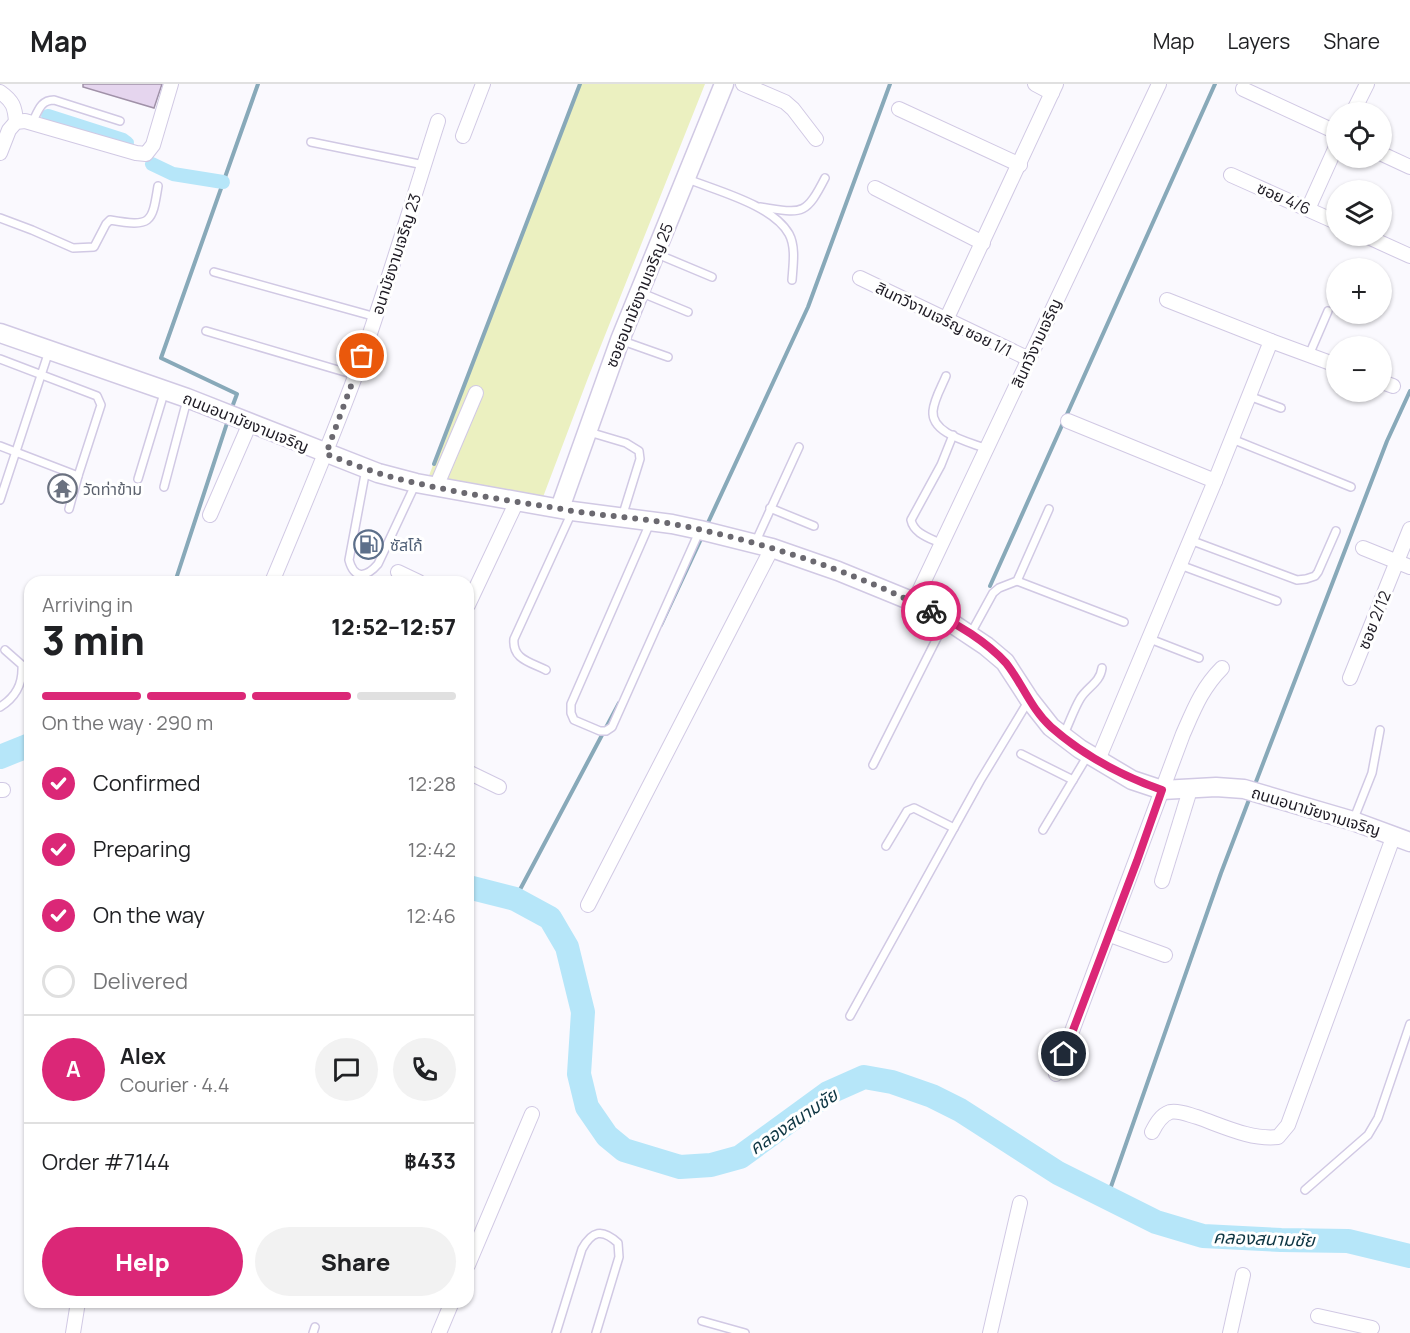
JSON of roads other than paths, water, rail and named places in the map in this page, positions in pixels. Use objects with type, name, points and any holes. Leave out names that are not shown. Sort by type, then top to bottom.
[{"type":"street","points":[[16,122],[32,123],[146,154],[153,145],[171,84]]},
{"type":"street","points":[[463,136],[483,84]]},
{"type":"street","name":"ซอยอนามัยงามเจริญ 25","points":[[566,509],[586,431],[639,292],[724,84]]},
{"type":"street","points":[[743,84],[785,102],[816,139]]},
{"type":"street","points":[[946,320],[1054,88],[1035,84]]},
{"type":"street","name":"สินทวีงามเจริญ","points":[[914,602],[1158,84]]},
{"type":"street","points":[[1358,102],[1366,84]]},
{"type":"street","points":[[1243,88],[1326,127]]},
{"type":"street","points":[[0,92],[15,105],[16,122],[9,130],[0,153]]},
{"type":"street","points":[[899,109],[1020,165]]},
{"type":"street","name":"อนามัยงามเจริญ 23","points":[[275,576],[326,454],[376,317],[438,121]]},
{"type":"street","points":[[1392,159],[1410,167]]},
{"type":"street","points":[[1308,209],[1327,168]]},
{"type":"street","name":"ซอย 4/6","points":[[1231,175],[1326,217]]},
{"type":"street","points":[[875,188],[983,243]]},
{"type":"street","points":[[1388,246],[1410,256]]},
{"type":"street","name":"สินทวีงามเจริญ ซอย 1/1","points":[[860,278],[1029,359]]},
{"type":"street","points":[[1167,300],[1326,361]]},
{"type":"street","name":"ถนนอนามัยงามเจริญ","points":[[0,333],[187,398],[366,469],[436,487],[700,530],[763,546],[838,571],[914,602],[970,635],[1005,662],[1029,699],[1051,726],[1093,757],[1132,780],[1162,790],[1216,787],[1244,789],[1353,821],[1402,839]]},
{"type":"street","points":[[1093,757],[1149,639],[1272,341]]},
{"type":"street","points":[[436,487],[476,393]]},
{"type":"street","points":[[210,515],[236,418]]},
{"type":"street","points":[[1068,421],[1215,481]]},
{"type":"street","points":[[474,592],[517,501]]},
{"type":"street","name":"ซอย 2/12","points":[[1350,678],[1403,565],[1410,529]]},
{"type":"street","points":[[588,905],[763,546]]},
{"type":"street","points":[[1363,548],[1403,565]]},
{"type":"street","points":[[398,572],[406,576]]},
{"type":"street","points":[[1056,1074],[1198,699],[1209,681],[1222,668]]},
{"type":"street","points":[[474,775],[499,787]]},
{"type":"street","points":[[1162,881],[1190,790]]},
{"type":"street","points":[[1152,1132],[1160,1118],[1171,1112],[1184,1113],[1253,1136],[1278,1137],[1288,1125],[1402,839]]},
{"type":"street","points":[[1110,935],[1165,955]]},
{"type":"street","points":[[474,1251],[532,1114]]},
{"type":"street","points":[[990,1333],[1020,1203]]},
{"type":"street","points":[[1230,1333],[1244,1275]]},
{"type":"street","points":[[73,1333],[77,1308]]},
{"type":"street","points":[[439,1333],[449,1308]]},
{"type":"street","points":[[1318,1316],[1342,1327],[1372,1328]]},
{"type":"lane","points":[[32,123],[42,104],[47,100],[54,100],[120,121]]},
{"type":"lane","points":[[311,142],[424,165]]},
{"type":"lane","points":[[685,178],[755,206],[774,218],[789,234],[793,248],[792,280]]},
{"type":"lane","points":[[755,206],[792,212],[802,210],[809,206],[825,178]]},
{"type":"lane","points":[[0,218],[73,248],[94,247],[110,220],[141,223],[148,220],[153,214],[158,186]]},
{"type":"lane","points":[[655,253],[712,277]]},
{"type":"lane","points":[[214,272],[376,317]]},
{"type":"lane","points":[[639,292],[688,312]]},
{"type":"lane","points":[[1309,355],[1326,316]]},
{"type":"lane","points":[[206,331],[355,375]]},
{"type":"lane","points":[[620,340],[668,357]]},
{"type":"lane","points":[[0,500],[49,351]]},
{"type":"lane","points":[[0,359],[98,396],[100,400],[101,405],[69,509]]},
{"type":"lane","points":[[946,376],[933,413],[938,427],[987,449]]},
{"type":"lane","points":[[138,479],[165,390]]},
{"type":"lane","points":[[1249,396],[1281,408]]},
{"type":"lane","points":[[164,487],[187,398]]},
{"type":"lane","points":[[586,431],[626,443],[639,451],[640,459],[622,517]]},
{"type":"lane","points":[[942,544],[917,532],[911,520],[941,465],[953,435]]},
{"type":"lane","points":[[1232,439],[1351,488]]},
{"type":"lane","points":[[0,446],[78,476]]},
{"type":"lane","points":[[763,546],[770,508],[799,447]]},
{"type":"lane","points":[[366,469],[349,560],[351,568],[357,574],[365,575],[372,572],[378,564],[416,483]]},
{"type":"lane","points":[[770,508],[814,526]]},
{"type":"lane","points":[[546,670],[516,655],[513,648],[514,639],[566,509]]},
{"type":"lane","points":[[1017,581],[1049,509]]},
{"type":"lane","points":[[651,521],[572,704],[571,713],[574,720],[600,731],[606,731],[612,727],[700,530]]},
{"type":"lane","points":[[1190,540],[1297,580],[1315,576],[1336,531]]},
{"type":"lane","points":[[1180,565],[1277,601]]},
{"type":"lane","points":[[970,635],[993,593],[1017,581],[1124,622]]},
{"type":"lane","points":[[873,765],[946,620]]},
{"type":"lane","points":[[1149,639],[1199,657]]},
{"type":"lane","points":[[0,707],[16,694],[23,676],[22,665],[5,650]]},
{"type":"lane","points":[[1063,736],[1081,696],[1097,682],[1102,668]]},
{"type":"lane","points":[[850,1016],[954,828],[1029,699]]},
{"type":"lane","points":[[1353,821],[1372,773],[1380,730]]},
{"type":"lane","points":[[1021,754],[1073,780]]},
{"type":"lane","points":[[1042,830],[1073,780],[1093,757]]},
{"type":"lane","points":[[886,846],[907,811],[914,808],[954,828]]},
{"type":"lane","points":[[1305,1190],[1368,1135],[1378,1118],[1410,1024]]},
{"type":"lane","points":[[556,1333],[582,1249],[588,1239],[603,1233],[611,1236],[618,1243],[619,1257],[596,1333]]},
{"type":"lane","points":[[702,1321],[745,1333]]},
{"type":"waterway","points":[[231,410],[237,394],[161,358],[258,84]]},
{"type":"waterway","points":[[434,464],[580,84]]},
{"type":"waterway","points":[[706,527],[808,307],[890,84]]},
{"type":"waterway","points":[[990,586],[1215,84]]},
{"type":"waterway","points":[[48,116],[127,143]]},
{"type":"waterway","points":[[152,164],[173,174],[223,182]]},
{"type":"waterway","points":[[1254,787],[1387,441],[1410,391]]},
{"type":"waterway","points":[[177,576],[228,420]]},
{"type":"waterway","points":[[661,625],[702,537]]},
{"type":"waterway","points":[[515,899],[619,703]]},
{"type":"waterway","name":"คลองสนามชัย","points":[[0,757],[24,747]]},
{"type":"waterway","points":[[1107,1198],[1250,797]]},
{"type":"waterway","name":"คลองสนามชัย","points":[[474,889],[515,899],[550,918],[567,947],[583,1012],[579,1074],[587,1107],[607,1136],[624,1150],[680,1167],[711,1165],[740,1157],[828,1093],[864,1077],[892,1082],[932,1096],[960,1110],[1058,1173],[1156,1222],[1203,1236],[1348,1241],[1410,1256]]},
{"type":"place","name":"วัดท่าข้าม","points":[[62,489]]},
{"type":"place","name":"ซัสโก้","points":[[369,545]]}]
